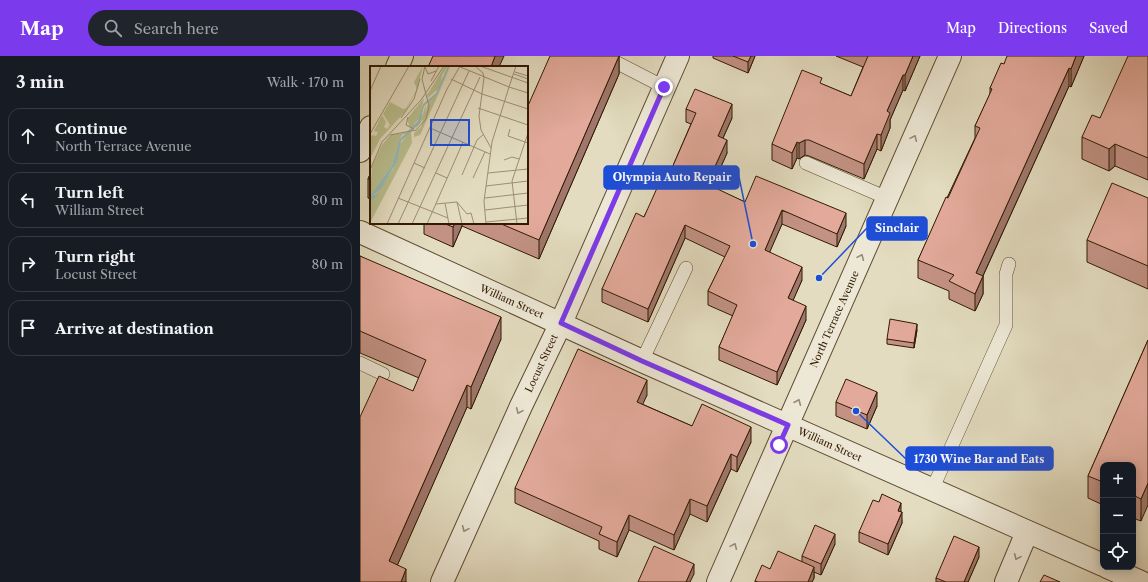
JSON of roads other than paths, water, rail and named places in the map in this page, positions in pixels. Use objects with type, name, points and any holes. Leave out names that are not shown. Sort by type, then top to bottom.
[{"type":"street","points":[[397,66],[402,56]]},
{"type":"street","name":"Locust Street","points":[[442,582],[521,406],[561,323],[678,56]]},
{"type":"street","name":"North Terrace Avenue","points":[[718,582],[950,56]]},
{"type":"street","points":[[360,152],[370,129]]},
{"type":"street","name":"William Street","points":[[360,232],[642,361],[1100,564]]},
{"type":"street","points":[[1006,582],[1027,532]]},
{"type":"street","points":[[1114,570],[1141,582]]},
{"type":"lane","points":[[604,56],[664,87]]},
{"type":"lane","points":[[806,163],[887,198]]},
{"type":"lane","points":[[932,490],[1006,325],[1006,274],[1009,264]]},
{"type":"lane","points":[[642,361],[686,268]]},
{"type":"lane","points":[[360,363],[383,374]]},
{"type":"place","name":"Olympia Auto Repair","points":[[753,244]]},
{"type":"place","name":"Sinclair","points":[[819,278]]},
{"type":"place","name":"1730 Wine Bar and Eats","points":[[856,411]]}]
